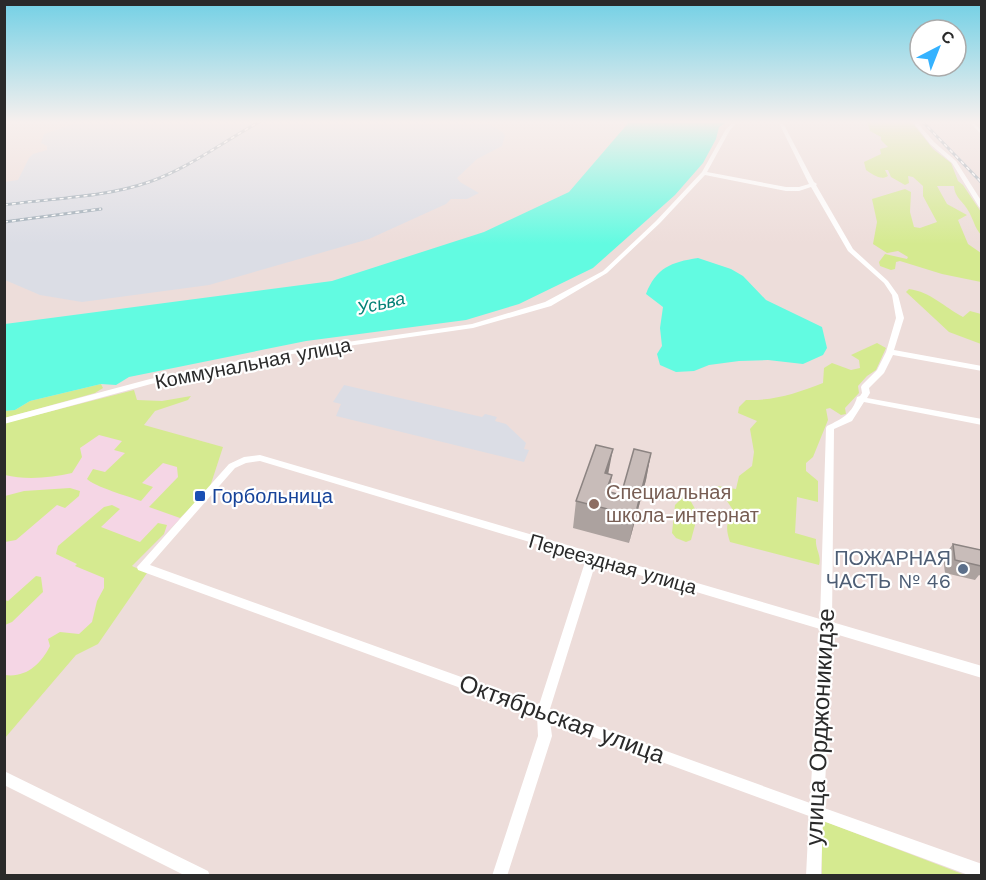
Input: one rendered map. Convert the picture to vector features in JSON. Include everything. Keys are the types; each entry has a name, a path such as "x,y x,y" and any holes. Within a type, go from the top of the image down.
{"street":[{"name":"Коммунальная улица","path":"4,420 150,382 292,352 473,326 548,303 605,272 704,173 710,162"},
{"name":"улица Орджоникидзе","path":"802,162 850,250 886,282 895,295 900,318 890,352 881,371 865,387 866,393 849,419 830,428 826,627 813,876"},
{"path":"954,162 981,207"},
{"path":"704,173 786,189 799,189 814,184"},
{"path":"890,352 981,369"},
{"path":"861,399 981,422"},
{"name":"Переездная улица","path":"142,567 232,466 244,460 265,459 981,672"},
{"path":"499,876 545,736 543,712 592,558"},
{"name":"Октябрьская улица","path":"142,567 981,872"},
{"path":"4,778 202,876"}],"shaded area":[{"path":"27,162 474,162 457,178 479,193 467,199 451,199 446,204 369,239 209,285 82,302 40,295 5,280 4,182 18,180"},
{"path":"864,162 951,163 958,181 981,212 981,235 954,186 937,186 947,204 967,215 958,220 968,244 981,253 981,282 942,274 900,261 896,262 895,269 891,270 880,266 879,262 885,254 907,259 908,257 898,251 887,253 873,244 877,222 872,199 905,189 911,192 910,212 914,227 920,228 937,222 923,196 923,186 913,177 908,176 909,183 905,185 891,177 888,170 885,170 888,176 882,178 866,170"},
{"path":"909,289 931,297 963,317 970,311 981,314 981,344 949,332 906,292"},
{"path":"877,343 886,348 876,370 858,386 859,393 845,408 846,414 841,415 830,408 826,409 828,420 813,457 806,463 806,471 818,481 818,502 797,497 795,533 816,539 819,565 730,542 727,526 735,513 717,486 736,489 739,476 752,466 754,452 750,429 757,421 738,413 739,407 746,400 785,396 823,383 824,368 832,363 851,370 860,368 859,360 851,355"},
{"path":"101,384 103,388 95,393 5,418 5,411 15,410 30,401"},
{"path":"344,385 482,417 485,414 497,417 495,421 506,424 526,443 524,449 529,450 524,462 336,416 341,404 333,402"},
{"path":"134,390 144,425 223,447 209,490 132,566 147,573 5,738 5,423"},
{"path":"134,390 137,400 162,401 191,396 188,400 155,411 144,425 223,447 209,490 180,518 149,507 178,477 177,467 163,463 142,483 153,487 141,501 104,488 87,479 93,469 105,472 125,453 114,450 122,441 99,435 80,448 82,457 72,473 38,478 5,475 5,423"},
{"path":"70,488 80,491 79,496 65,508 57,505 16,540 5,542 5,496 24,491"},
{"path":"683,497 690,500 698,514 691,540 686,542 676,538 672,533 675,505"},
{"path":"112,505 120,509 101,527 140,542 158,523 167,525 164,534 132,566 147,573 98,644 76,655 5,738 5,675 20,674 32,668 42,659 50,646 48,639 60,632 79,634 92,622 97,601 104,588 104,578 75,566 77,564 56,554 58,546 104,507"},
{"path":"36,576 41,577 43,592 12,622 5,625 5,600 8,601"},
{"path":"821,820 965,875 822,875"}],"water":[{"name":"Усьва","path":"595,162 704,162 675,195 593,268 519,304 466,320 306,341 129,377 116,385 101,384 30,401 15,410 5,411 5,324 332,281 484,232 569,192"},
{"path":"698,258 731,269 743,276 766,300 822,327 827,348 823,355 803,364 768,360 739,361 709,365 694,371 676,372 660,365 657,354 662,346 660,328 663,307 646,294 660,272 672,264"}],"building":[{"path":"596,445 613,449 605,473 612,475 606,491 621,495 634,449 651,453 635,516 576,501"},
{"path":"953,544 981,550 981,566 955,560"}],"railway":[{"path":"4,205 96,194 132,187 164,176 192,162"},
{"path":"962,162 982,183"},
{"path":"4,222 101,209"}],"place":[{"name":"Горбольница","path":"200,496"},
{"name":"Специальная школа-интернат","path":"594,504"},
{"name":"ПОЖАРНАЯ ЧАСТЬ № 46","path":"963,569"}]}
